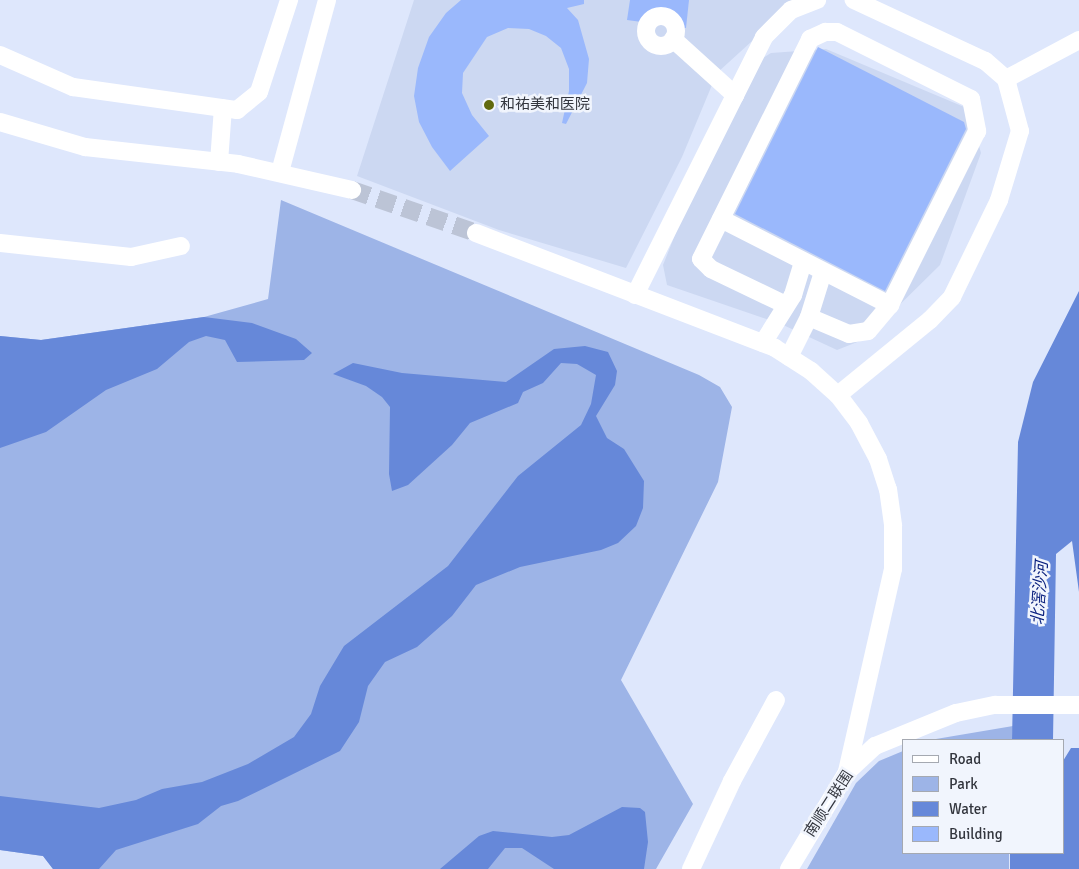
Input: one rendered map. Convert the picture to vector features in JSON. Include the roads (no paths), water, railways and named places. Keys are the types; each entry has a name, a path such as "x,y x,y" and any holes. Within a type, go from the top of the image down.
{"street":[{"path":"0,55 73,87 237,110 259,92 289,0"},
{"path":"280,172 327,0"},
{"path":"635,295 764,37 791,10 817,0"},
{"path":"838,395 930,320 952,297 999,200 1020,131 1006,79 985,61 854,0"},
{"path":"786,305 710,269 701,259 810,39 825,32 837,32 971,100 978,131 890,305 868,332 858,335 808,317"},
{"path":"673,39 735,95"},
{"path":"1006,79 1079,40"},
{"path":"219,162 223,108"},
{"path":"0,122 85,148 219,162 280,172 352,190"},
{"path":"721,219 890,305"},
{"path":"476,233 763,344 811,371 838,395 859,423 878,459 888,489 893,526 893,569 847,772"},
{"path":"0,243 131,258 181,246"},
{"path":"763,344 786,305 803,262"},
{"path":"788,357 808,317 823,272"},
{"path":"691,869 732,781 776,700"},
{"name":"南顺二联围","path":"789,869 847,772 875,746 924,724 956,713 995,705 1079,705"}],"water":[{"name":"北滘沙河","path":"1079,291 1079,592 1072,541 1056,554 1053,739 1012,739 1018,442 1033,382"},
{"path":"204,317 252,323 296,339 312,353 304,360 237,362 225,340 206,336 189,342 157,369 106,390 46,432 0,448 0,336 41,340"},
{"path":"585,346 608,352 617,371 615,385 596,416 607,438 624,449 644,481 643,508 636,526 618,543 601,550 520,567 476,585 452,616 417,647 385,662 368,686 359,722 340,751 238,801 221,806 198,824 116,850 99,869 53,869 43,856 0,850 0,796 99,808 136,800 162,789 202,782 248,764 294,737 311,714 320,686 344,646 448,566 518,476 581,425 591,404 596,375 577,364 561,363 543,383 523,392 518,403 470,423 452,445 408,485 392,491 389,474 390,407 382,397 366,386 333,374 353,363 402,373 506,382 554,349"},
{"path":"1071,748 1079,748 1079,869 1010,869 1010,854 1064,854 1064,759"},
{"path":"622,807 640,808 645,812 648,842 644,869 554,869 522,848 505,848 488,869 440,869 479,836 493,831 552,837 569,835"}],"tunnel":[{"path":"352,190 476,233"}],"place":[{"name":"和祐美和医院","path":"489,105"}]}
